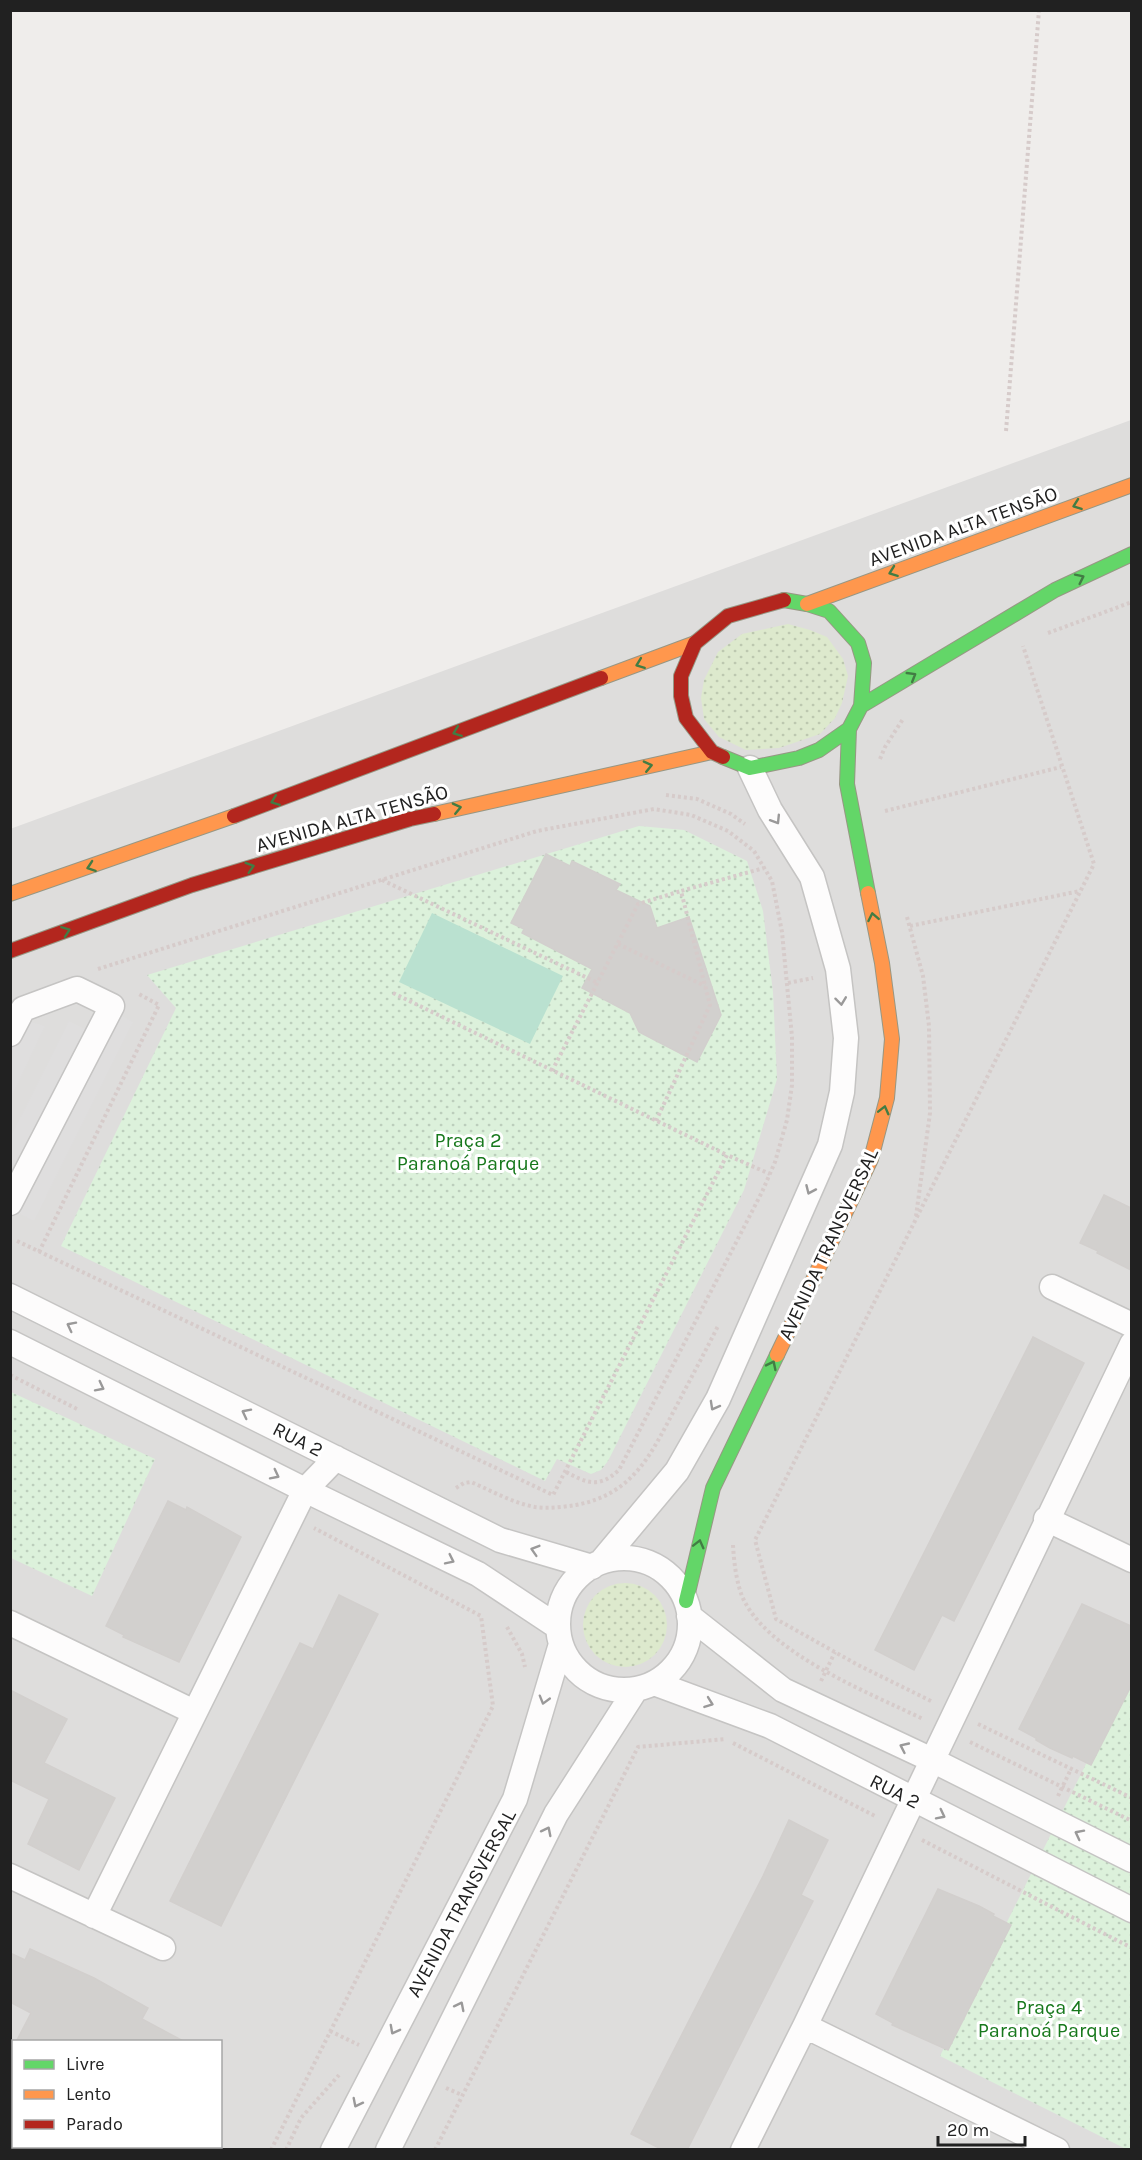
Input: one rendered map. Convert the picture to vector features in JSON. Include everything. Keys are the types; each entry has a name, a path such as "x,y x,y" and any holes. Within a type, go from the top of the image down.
{"street":[{"name":"AVENIDA ALTA TENSĀO","path":"807,604 1131,485"},
{"path":"861,706 1055,590 1131,554"},
{"path":"784,600 807,604 829,611 858,643 864,663 861,706 849,729 819,750 799,758 750,768 712,752 686,718 681,696 681,676 695,643 728,616 784,600"},
{"name":"AVENIDA ALTA TENSÃO","path":"10,894 181,836 695,643"},
{"name":"AVENIDA TRANSVERSAL","path":"388,2150 556,1814 645,1686 670,1671 682,1655 689,1636 687,1608 713,1488 871,1159 886,1098 892,1039 882,963 848,784 849,729"},
{"name":"AVENIDA ALTA TENSÃO","path":"10,951 192,885 410,819 712,752"},
{"name":"AVENIDA TRANSVERSAL","path":"333,2150 515,1799 559,1635 560,1609 567,1592 577,1578 596,1565 677,1471 718,1399 830,1145 842,1092 846,1038 837,969 812,877 770,810 750,768"},
{"path":"10,1034 23,1009 77,989 112,1006 10,1203"},
{"path":"1052,1287 1131,1325"},
{"name":"RUA 2","path":"10,1296 500,1539 596,1565"},
{"path":"10,1342 304,1490 478,1574 559,1635 569,1662 582,1676 598,1686 617,1690 645,1686"},
{"path":"743,2150 805,2026 1131,1344"},
{"path":"94,1916 304,1490 336,1458"},
{"path":"1046,1519 1131,1560"},
{"path":"596,1565 622,1558 642,1561 660,1569 676,1583 687,1608 783,1690 932,1760 1131,1860"},
{"path":"10,1623 194,1712"},
{"name":"RUA 2","path":"645,1686 770,1726 1131,1910"},
{"path":"10,1876 163,1948"},
{"path":"805,2026 1057,2150"}],"path":[{"path":"1006,431 1039,10"},
{"path":"1044,634 1131,602"},
{"path":"1022,642 1094,864 755,1540 776,1619 950,1721 1131,1821"},
{"path":"878,764 885,747 908,714"},
{"path":"879,813 1061,766"},
{"path":"665,795 698,799 730,814 748,826"},
{"path":"102,976 93,971 537,831 654,809 690,815 728,831 754,851 772,881 782,932 792,1037 792,1085 787,1120 762,1192 619,1470 609,1478 597,1483 586,1483 564,1471"},
{"path":"552,1071 638,904 764,868"},
{"path":"382,880 598,983"},
{"path":"656,1121 710,1005 681,891"},
{"path":"910,926 1081,891"},
{"path":"907,915 923,976 929,1026 930,1113 916,1221"},
{"path":"618,944 705,986"},
{"path":"39,1252 159,1005 131,990"},
{"path":"393,993 770,1174"},
{"path":"17,1241 553,1495 727,1155"},
{"path":"453,1495 457,1486 471,1482 536,1507 565,1507 593,1502 614,1492 636,1474 656,1444 720,1324"},
{"path":"10,1375 83,1412"},
{"path":"271,2150 493,1706 482,1616 292,1516"},
{"path":"732,1539 734,1562 742,1596 758,1620 775,1638 826,1671 1131,1798"},
{"path":"504,1622 522,1654 526,1672"},
{"path":"435,2150 638,1747 725,1739 1131,1948"},
{"path":"358,2055 362,2046"},
{"path":"286,2150 301,2118 344,2071"}],"shaded area":[{"path":"1131,420 1131,2149 11,2149 10,829"},
{"path":"100,1005 133,1022 34,1221 11,1209 10,1138 69,1021 87,1030"},
{"path":"11,1016 45,1026 11,1098"}],"green space":[{"path":"788,624 827,637 843,659 848,676 842,703 835,718 820,734 779,748 746,750 719,737 704,719 701,698 704,680 718,652 742,634"},
{"name":"Praça 2 Paranoá Parque","path":"639,826 684,830 747,861 763,911 773,992 777,1079 744,1190 608,1461 601,1470 591,1474 557,1459 545,1481 61,1246 176,1008 147,975"},
{"path":"432,913 563,976 530,1044 399,982"},
{"path":"11,1392 155,1459 92,1596 11,1558"},
{"path":"625,1583 641,1586 655,1595 664,1609 667,1625 664,1641 655,1655 641,1664 625,1667 609,1664 595,1655 586,1641 583,1625 586,1609 595,1595 609,1586"},
{"name":"Praça 4 Paranoá Parque","path":"1131,1674 1131,2149 1126,2149 940,2056"}],"building":[{"path":"546,854 570,866 572,861 620,884 616,890 650,906 657,928 689,917 721,1015 697,1062 639,1032 630,1013 582,988 592,969 522,933 524,929 511,923"},
{"path":"1104,1195 1131,1208 1131,1270 1080,1243"},
{"path":"1033,1337 1084,1363 954,1621 942,1615 914,1670 875,1650"},
{"path":"168,1501 186,1510 187,1507 241,1537 179,1662 123,1637 124,1635 106,1626"},
{"path":"339,1595 378,1614 221,1926 170,1901 300,1643 313,1649"},
{"path":"1082,1604 1131,1626 1131,1686 1091,1765 1050,1748 1019,1729"},
{"path":"10,1690 67,1719 44,1763 115,1798 79,1870 28,1844 49,1799 10,1780"},
{"path":"789,1820 828,1840 801,1895 813,1901 687,2150 663,2150 631,2134 763,1876"},
{"path":"938,1889 979,1906 1011,1925 948,2050 892,2025 893,2023 876,2014"},
{"path":"30,1949 94,1978 148,2008 142,2019 181,2040 17,2040 31,2013 10,2002 10,1953 25,1960"}],"traffic: fast":[{"path":"861,706 1055,590 1132,554"},
{"path":"723,757 750,768 799,758 819,750 849,729 861,706 864,663 858,643 829,611 784,600"},
{"path":"849,729 847,784 868,893"},
{"path":"686,1601 713,1488 777,1355"}],"traffic: slow":[{"path":"807,604 1132,485"},
{"path":"601,678 695,643"},
{"path":"434,814 712,752"},
{"path":"10,894 234,816"},
{"path":"777,1355 871,1159 887,1098 892,1039 882,963 868,893"}],"traffic: jam":[{"path":"723,757 712,752 686,718 681,696 681,676 695,643 728,616 784,600"},
{"path":"234,816 601,678"},
{"path":"10,951 192,885 410,819 434,814"}]}
